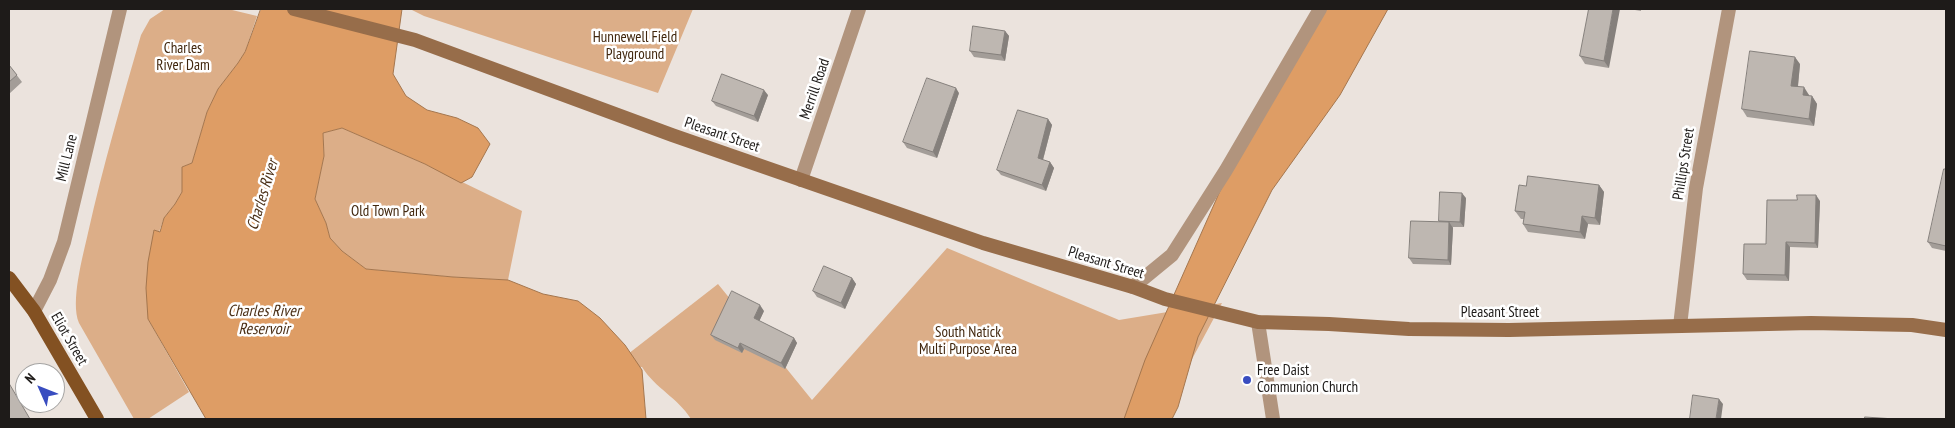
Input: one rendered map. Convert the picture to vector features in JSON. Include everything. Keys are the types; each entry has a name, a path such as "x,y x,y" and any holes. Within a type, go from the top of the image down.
{"main road":[{"name":"Pleasant Street","path":"294,9 416,40 663,132 983,243 1165,298 1258,322 1509,330 1811,323 1912,326 1946,330"},
{"name":"Eliot Street","path":"9,278 34,311 98,419"}],"street":[{"name":"Mill Lane","path":"34,311 50,280 64,242 120,9"},
{"name":"Merrill Road","path":"801,180 859,9"},
{"path":"1132,287 1172,255 1226,170 1320,9"},
{"name":"Phillips Street","path":"1680,326 1696,188 1729,9"},
{"path":"1258,322 1273,419"}],"green space":[{"name":"Charles River Dam","path":"165,9 228,9 257,16 245,52 218,89 207,112 192,163 182,167 182,192 164,218 159,232 154,230 148,319 189,392 148,419 134,419 79,323 76,303 83,254 100,183 141,35 150,19"},
{"name":"Hunnewell Field Playground","path":"410,9 693,9 658,93 424,16"},
{"name":"Old Town Park","path":"342,128 425,164 522,211 508,280 366,269 342,251 330,238 326,223 315,199 324,156 323,133"},
{"name":"South Natick Multi Purpose Area","path":"947,248 1119,320 1222,303 1160,419 691,419 680,405 653,381 628,354 718,284 812,400"}],"water":[{"name":"Charles River Reservoir","path":"261,9 402,9 393,74 406,96 427,110 457,118 478,128 490,144 472,177 461,183 425,164 342,128 323,133 324,156 315,199 326,223 330,238 342,251 366,269 508,280 543,294 578,301 600,318 625,345 642,370 646,419 206,419 148,319 146,288 148,262 154,230 160,232 164,218 182,192 182,167 192,163 207,112 218,89 245,52"},
{"path":"1325,9 1388,9 1340,95 1272,190 1198,337 1178,407 1172,419 1124,419 1145,360 1220,191"}],"building":[{"path":"1589,9 1613,9 1604,61 1580,56"},
{"path":"973,26 1005,31 1001,55 970,51"},
{"path":"1750,51 1795,57 1791,86 1804,87 1803,95 1812,96 1809,119 1742,109"},
{"path":"9,65 17,75 9,82"},
{"path":"722,74 764,90 754,116 712,101"},
{"path":"927,78 956,88 933,152 903,142"},
{"path":"1018,110 1048,119 1038,158 1050,162 1042,185 997,170"},
{"path":"1944,169 1946,169 1946,246 1928,242"},
{"path":"1528,176 1599,185 1595,218 1582,216 1580,232 1523,224 1525,212 1515,211 1519,185 1526,186"},
{"path":"1440,192 1462,193 1460,222 1439,221"},
{"path":"1797,195 1816,195 1815,243 1786,242 1785,275 1743,274 1744,244 1766,244 1767,200 1797,200"},
{"path":"1411,221 1449,222 1448,260 1409,258"},
{"path":"824,266 852,278 841,303 813,291"},
{"path":"732,291 760,305 754,318 794,338 781,363 740,343 738,348 711,335"},
{"path":"9,386 15,394 15,413 26,413 30,419 9,419"},
{"path":"1693,395 1719,399 1716,419 1690,419"},
{"path":"1865,417 1895,419 1865,419"}],"place":[{"name":"Free Daist Communion Church","path":"1247,380"}],"water label":[{"name":"Charles River","path":"263,195"}]}
